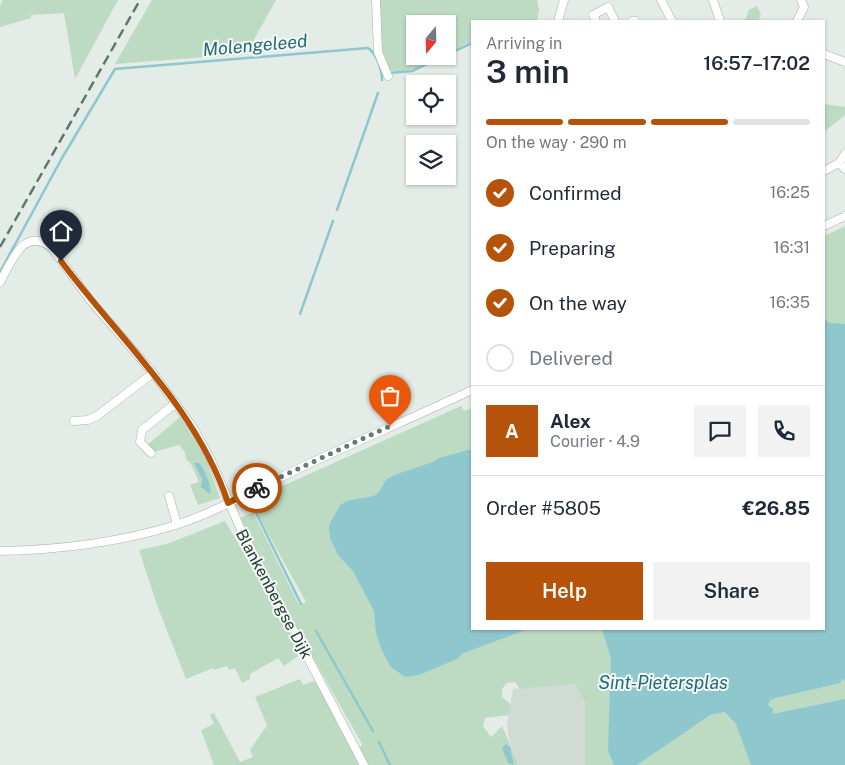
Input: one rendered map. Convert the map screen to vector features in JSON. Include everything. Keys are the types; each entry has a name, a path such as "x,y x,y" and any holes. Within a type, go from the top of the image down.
{"street":[{"path":"376,0 378,52 388,76"},
{"path":"558,20 564,0"},
{"path":"662,0 672,20"},
{"path":"713,0 720,20"},
{"path":"798,20 804,7 801,0"},
{"path":"596,20 593,15 608,8 614,20"},
{"path":"825,54 845,62"},
{"path":"825,171 842,166 845,154"},
{"path":"825,226 845,216"},
{"name":"Blankenbergse Dijk","path":"0,282 24,244 30,240 45,242 52,248 90,300 153,373 176,403 211,460 228,503 364,765"},
{"path":"74,421 88,420 98,416 153,373"},
{"path":"0,551 74,545 139,534 177,524 228,503 376,432 471,390"},
{"path":"151,453 140,442 142,430 176,403"},
{"path":"169,496 177,524"}],"shaded area":[{"path":"575,684 585,703 585,765 519,765 509,740 507,725 513,689"}],"green space":[{"path":"3,0 118,0 75,79 64,13 31,15 31,18 0,27 0,6"},
{"path":"152,0 276,0 246,54 115,64"},
{"path":"378,0 537,0 539,10 537,20 471,20 471,41 456,48 456,15 406,15 406,65 421,65 402,71 389,70 380,52"},
{"path":"757,6 761,14 758,20 745,20 749,10"},
{"path":"825,104 845,107 845,115 825,131"},
{"path":"845,226 845,765 585,765 585,703 575,684 520,689 515,682 507,683 502,689 502,697 511,705 509,715 485,718 483,726 491,737 502,726 519,765 369,765 360,748 362,744 287,612 240,518 253,512 299,605 306,602 260,519 256,506 250,508 247,502 461,406 464,411 471,408 471,630 825,630 825,236"},
{"path":"180,417 205,457 220,498 198,505 190,485 199,482 191,464 186,459 185,452 179,445 154,452 146,446"},
{"path":"225,521 302,653 284,666 278,658 250,674 250,679 242,683 235,668 229,670 227,666 214,670 213,668 186,679 157,605 139,550 167,544"},
{"path":"300,679 303,685 317,680 359,765 214,765 201,730 214,724 210,715 214,713 240,762 253,757 250,750 267,725 255,697"}],"water":[{"name":"Sint-Pietersplas","path":"825,319 829,323 845,324 845,681 842,679 840,683 775,698 770,700 768,705 773,709 773,714 845,699 845,765 751,765 736,724 725,712 710,715 637,765 614,765 608,751 611,658 602,630 825,630"},
{"path":"471,449 471,630 525,630 461,654 459,658 419,675 405,677 391,667 382,651 376,633 374,611 353,571 338,555 330,538 329,525 340,505 347,501 374,496 379,492 386,480 394,475 433,462 439,458"},
{"path":"194,463 199,463 205,473 210,486 210,494 201,487 202,479"},
{"path":"506,744 510,747 514,765 508,763 502,748"}],"waterway":[{"name":"Molengeleed","path":"456,50 471,43"},
{"name":"Molengeleed","path":"0,272 62,158 115,69 368,48 378,62 382,80"},
{"name":"Molengeleed","path":"390,73 412,71 424,65"},
{"path":"337,210 378,93"},
{"path":"300,314 333,221"},
{"path":"252,505 301,604"},
{"path":"316,631 373,731"},
{"path":"379,742 390,765"}],"railway":[{"path":"0,247 140,0"}],"way so far":[{"path":"257,488 390,426"}],"route":[{"path":"61,261 90,300 153,373 194,429 211,460 228,503 257,488"}]}
